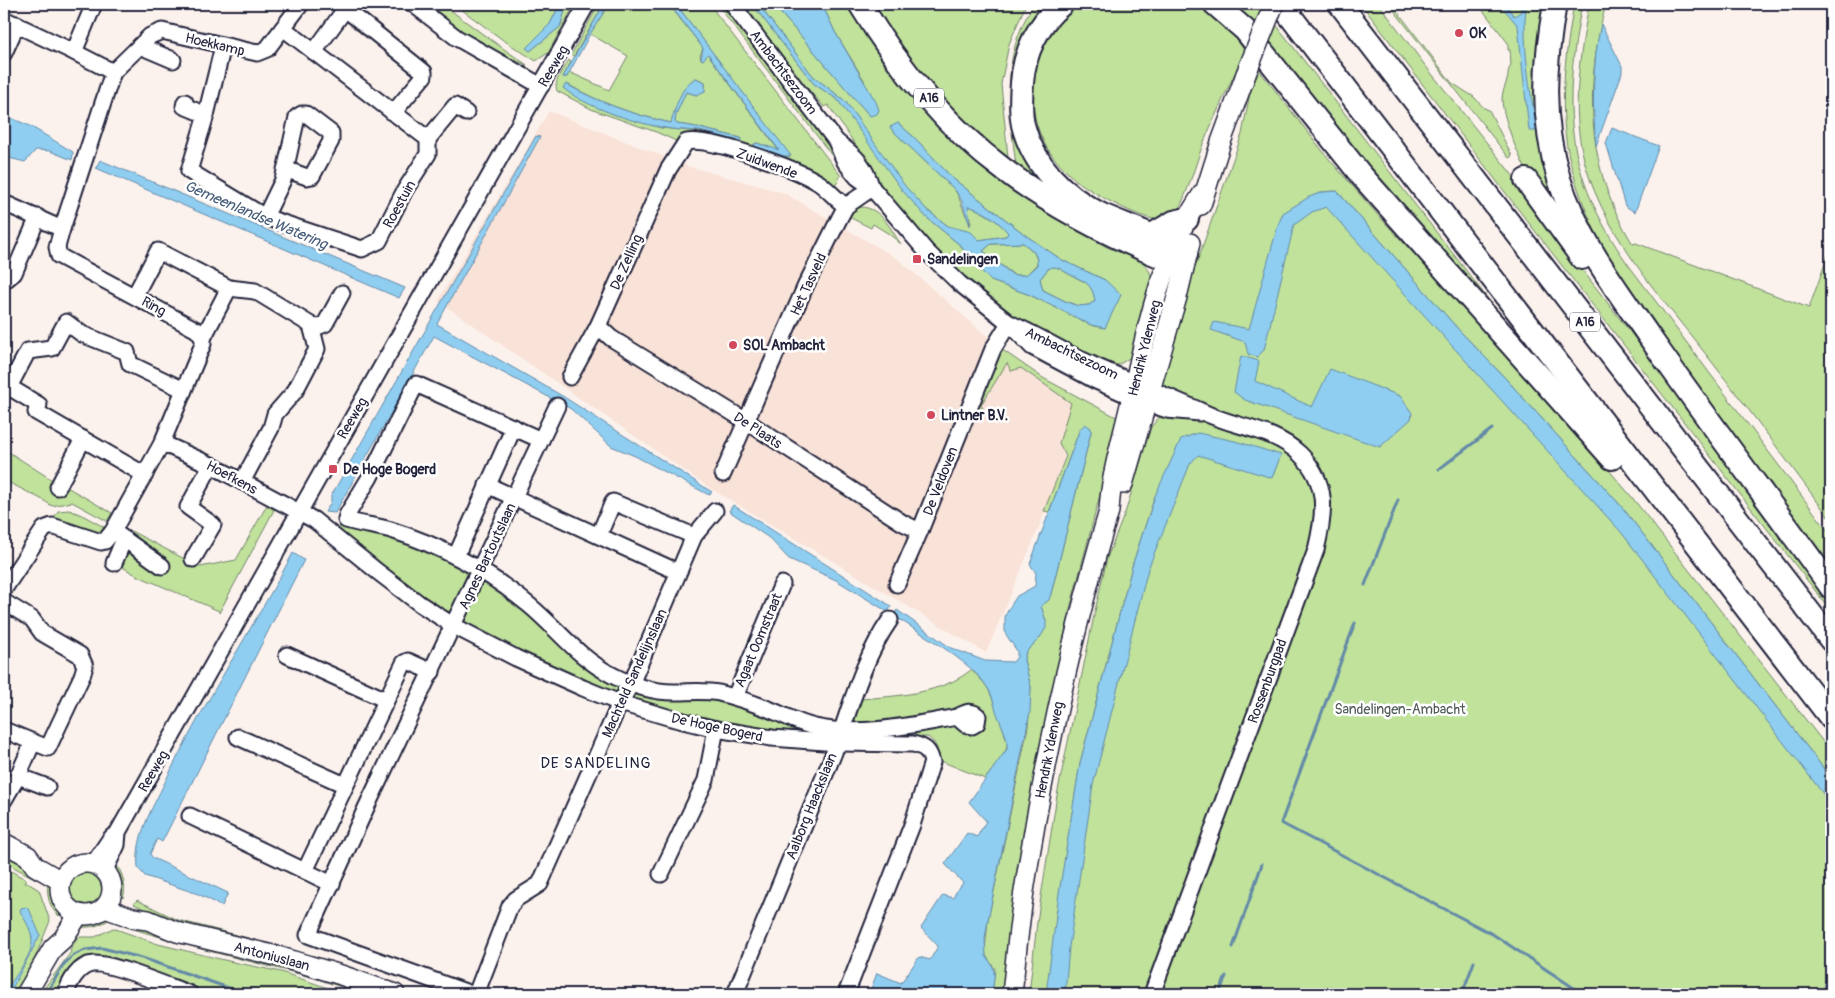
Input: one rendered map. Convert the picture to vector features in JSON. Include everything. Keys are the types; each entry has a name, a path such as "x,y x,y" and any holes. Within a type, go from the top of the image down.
{"highway":[{"name":"A16","path":"860,4 894,55 921,89 949,120 1002,168 1077,218 1110,235 1177,253"},
{"path":"1062,4 1044,22 1034,38 1027,54 1022,75 1020,98 1023,124 1031,148 1043,168 1067,193 1098,212 1152,235 1177,253"},
{"path":"1215,4 1245,30 1361,175 1603,446 1665,522 1701,549"},
{"path":"1281,4 1831,718"},
{"name":"A16","path":"1340,4 1831,640"},
{"name":"A16","path":"1555,4 1546,70 1548,128 1559,179 1574,219 1601,266 1677,376 1831,587"},
{"name":"A16","path":"1526,180 1599,279 1677,376"},
{"path":"1152,235 1174,222 1187,219"}],"main road":[{"name":"Hendrik Ydenweg","path":"1177,253 1197,224 1203,193 1246,74 1274,4"},
{"name":"Hendrik Ydenweg","path":"1012,994 1025,886 1046,760 1068,658 1109,511 1110,488 1141,392 1155,305 1177,253 1187,219 1203,193"},
{"path":"4,843 28,856 40,858 64,876"},
{"path":"82,862 100,866 112,885 108,902 93,914 73,911 61,898 64,876 82,862"},
{"name":"Antoniuslaan","path":"108,902 133,918 148,920 177,932 281,957 395,994"},
{"path":"26,994 53,948 55,934 73,911"}],"street":[{"path":"74,52 94,4"},
{"name":"Hoekkamp","path":"113,72 150,36 162,31 257,53 267,49 301,4"},
{"path":"413,4 457,38 541,86"},
{"name":"Reeweg","path":"100,866 116,845 118,832 301,512 325,465 587,4"},
{"name":"Ambachtsezoom","path":"732,4 836,141 845,162 857,178 872,188 926,251 959,283 1009,324 1033,333 1141,392"},
{"path":"314,52 343,12 349,12 424,72 424,76 393,113"},
{"path":"4,53 10,22 113,72"},
{"path":"283,28 428,139"},
{"name":"Hoekkamp","path":"140,46 173,60"},
{"name":"Roestuin","path":"223,46 189,171 265,217 362,248 379,241 405,190 428,154 428,139 455,106 466,113"},
{"name":"Ring","path":"113,72 62,229 57,247 59,256 197,330 203,338"},
{"path":"185,102 184,106 206,114"},
{"name":"Zuidwende","path":"682,146 686,142 693,140 760,158 810,178 846,206"},
{"name":"De Zelling","path":"570,377 598,326 668,170 682,146"},
{"path":"265,217 283,180 284,170"},
{"name":"Het Tasveld","path":"723,474 806,285 846,206 872,188"},
{"path":"4,203 62,229"},
{"path":"4,282 14,273 38,217"},
{"path":"134,295 158,251 228,288 254,291 310,324 317,349 295,391 275,414 271,428 242,482"},
{"path":"114,563 119,535 162,443 203,344 203,338 228,288"},
{"path":"312,329 325,324 342,293"},
{"path":"146,474 36,412 40,405 6,385 28,351 52,348 66,322 82,334 127,352 130,364 184,390"},
{"name":"De Veldoven","path":"897,584 993,349 1009,324"},
{"name":"De Plaats","path":"598,326 610,338 746,421 903,523 920,531"},
{"name":"De Hoge Bogerd","path":"514,427 416,384 370,477 347,515 346,520 423,541 479,569 530,605 590,662 631,684 651,690 716,693 735,697 839,737 957,717"},
{"name":"Rossenburgpad","path":"1141,392 1167,410 1215,413 1273,436 1287,444 1300,455 1318,479 1323,499 1323,523 1316,550 1152,994"},
{"name":"Agnes Bartoutslaan","path":"471,994 308,935 366,808 557,406"},
{"path":"514,427 541,440"},
{"name":"Agnes Bartoutslaan","path":"456,556 514,427"},
{"path":"58,487 83,440"},
{"name":"Hoefkens","path":"162,443 212,465 285,506 301,512"},
{"path":"193,559 213,525 188,507 212,465"},
{"path":"487,486 678,572"},
{"path":"599,535 613,502 694,536"},
{"name":"Machteld Sandelijnslaan","path":"476,994 510,906 516,899 540,884 620,703 631,684 694,536 715,511"},
{"name":"De Hoge Bogerd","path":"301,512 314,520 420,604 454,626 516,658 620,703 716,728 772,738 839,737 913,744 924,747 930,754 932,762 912,825 846,994"},
{"path":"4,589 44,529 52,526 101,542 119,535"},
{"path":"119,535 162,566"},
{"name":"Agaat Oomstraat","path":"735,697 782,584"},
{"path":"4,602 32,619 42,633 80,655 84,666 82,676 48,748 4,730"},
{"name":"Aalborg Haackslaan","path":"735,994 877,638 890,620"},
{"path":"287,655 386,700"},
{"path":"305,871 404,663 408,661 432,672"},
{"path":"661,874 706,780 716,728"},
{"path":"238,737 345,786"},
{"path":"4,800 18,776 33,742"},
{"path":"18,776 47,788"},
{"path":"190,816 332,884"},
{"path":"66,994 68,986 75,976 84,967 93,964 120,970 190,994"}],"shaded area":[{"path":"549,111 687,166 784,193 898,259 1003,350 1083,406 1039,527 986,653 710,488 438,301"}],"green space":[{"path":"423,4 442,4 527,65 498,54 463,34"},
{"path":"454,4 560,4 550,24 527,48 530,51 560,27 567,4 575,4 548,53 536,61 503,40"},
{"path":"599,4 604,4 574,56 571,55"},
{"path":"609,4 664,4 670,6 703,48 700,56 701,59 703,60 707,53 779,151 757,143 754,144 755,146 783,156 790,156 676,4 709,4 841,176 838,178 839,181 833,187 826,182 776,160 724,143 690,135 676,141 593,110 557,91 557,79 569,60 571,62 563,77 567,77 569,72 609,90 628,56 590,34","holes":["696,78 705,82 705,91 697,95 686,92 676,114 675,122 741,138 740,142 700,132 661,128 613,114 563,88 567,84 618,108 671,123 683,91 691,81"]},
{"path":"717,4 724,4 731,12 848,171 845,173"},
{"path":"741,4 752,4 814,84 837,99 926,217 961,246 991,281 1030,295 1091,325 1105,328 1105,280 1062,260 1028,237 951,177 916,139 898,123 892,130 955,190 971,224 967,205 990,216 1009,233 1006,236 979,240 948,226 927,210 904,186 845,101 813,76 758,4 775,4 776,8 870,116 864,80 835,32 822,4 849,4 884,64 917,100 1001,181 1061,221 1107,247 1143,261 1151,274 1150,291 1131,357 1118,365 1102,365 1065,348 1048,333 1031,323 1017,319 967,280 933,246 891,199 866,165 868,163 828,105 824,107 786,64"},
{"path":"867,4 947,4 966,6 1026,4 1009,44 1001,84 1009,168 958,122"},
{"path":"1034,4 1057,4 1017,85 1061,193 1017,174 1010,108 1011,66 1015,45"},
{"path":"1080,4 1200,4 1225,24 1245,51 1203,144 1180,207 1169,217 1160,220 1144,217 1109,201 1086,187 1060,165 1042,138 1033,107 1033,86 1037,64 1043,46 1053,30 1065,15"},
{"path":"1233,4 1260,4 1263,7 1253,31"},
{"path":"1361,4 1379,4 1518,182 1550,228 1711,437 1831,601 1831,611 1521,213"},
{"path":"1389,4 1392,4 1452,83 1474,97 1484,108 1489,110 1512,156 1509,158"},
{"path":"1478,4 1553,4 1547,37 1567,215 1538,189 1515,146 1502,99 1511,66 1510,50 1508,50 1508,43"},
{"path":"1574,4 1582,4 1572,76 1571,108 1574,139 1580,169 1591,199 1606,230 1627,263 1831,535 1831,569 1754,461 1646,316 1609,259 1594,229 1571,165 1564,125 1565,64"},
{"path":"1589,4 1606,4 1594,66 1592,97 1598,157 1606,187 1617,216 1633,244 1636,243 1809,308 1831,247 1831,520 1745,404 1635,263 1601,206 1589,177 1578,128 1577,92"},
{"path":"1274,22 1512,330 1407,217 1264,45"},
{"name":"Sandelingen-Ambacht","path":"1259,70 1329,159 1377,214 1538,387 1631,496 1831,752 1831,778 1622,507 1458,329 1337,191 1323,192 1335,202 1617,522 1831,791 1831,994 1029,994 1037,922 1057,795 1107,558 1126,510 1151,427 1163,413 1166,392 1158,382 1179,313 1242,134 1250,93","holes":["1155,496 1056,917 1080,763 1133,563"]},
{"path":"861,207 868,208 880,215 901,244 873,224 871,228 847,216 853,210"},
{"path":"1023,243 1029,247 1037,260 1037,264 1026,275 1014,275 983,251 991,244"},
{"path":"1052,267 1060,269 1086,283 1092,289 1095,301 1089,305 1078,306 1043,290 1040,279"},
{"path":"1001,349 1043,378 1120,419 1071,605 1033,791 1005,994 992,994 995,969 986,956 985,950 988,920 1028,727 1031,687 1024,660 1026,652 1046,621 1041,606 1051,594 1091,432 1080,429 1049,512 1044,511 1066,456 1059,443 1071,403 1021,368 1011,371 1007,363 981,405 985,413 979,419 976,417 974,414"},
{"path":"4,449 57,483 112,513 107,521 72,502 52,506 4,480"},
{"path":"267,505 274,510 219,613 219,611 136,575 119,565 125,547 165,567 167,559 129,537 131,531 200,567 236,560"},
{"path":"69,510 104,527 100,533 54,518 58,511"},
{"path":"342,525 376,533 408,544 472,572 450,614 370,559 336,531"},
{"path":"479,582 489,584 515,602 579,662 622,688 619,695 567,677 462,622"},
{"path":"971,670 982,680 989,691 1007,743 1003,755 985,779 938,760 936,747 928,737 847,740 848,736 886,734 957,723 958,727 963,731 976,729 980,723 979,710 969,708 895,723 849,726 860,699 903,695 932,689 959,678"},
{"path":"634,691 725,699 828,739 747,729 694,717 631,699"},
{"path":"4,851 40,871 36,879 4,862"},
{"path":"116,864 124,881 123,898 116,888 112,871"},
{"path":"4,867 27,880 25,883 39,890 50,921 35,958 15,994 4,994"},
{"path":"86,872 98,877 103,889 98,901 86,906 74,901 69,889 74,877"},
{"path":"48,883 56,888 60,907 59,916 53,910 49,901"},
{"path":"137,900 178,920 248,938 247,943 167,920 134,904"},
{"path":"105,914 110,919 99,925 78,927 84,920"},
{"path":"126,919 378,994 361,994 315,978 201,949 123,926"},
{"path":"113,928 158,944 281,972 346,994 200,994 102,961 59,994 40,994 71,952 70,950 78,937 95,937"}],"water":[{"path":"560,4 567,4 560,27 530,51 526,48 550,24"},
{"path":"604,4 609,4 590,34 567,77 563,77"},
{"path":"664,4 676,4 791,156 783,156 755,147 754,144 757,143 779,150 708,54 703,60 701,59 703,48 673,9"},
{"path":"752,4 758,4 813,76 845,101 905,186 927,210 948,226 971,232 979,240 1006,236 1008,233 990,216 968,206 970,226 962,201 955,190 890,127 898,123 916,139 951,177 1028,237 1062,260 1105,280 1121,295 1105,328 1091,325 1030,295 991,281 961,246 926,217 902,190 837,99 814,84","holes":["1023,243 1033,252 1037,261 1037,265 1026,275 1013,275 983,251 991,244","1052,267 1060,269 1089,285 1094,294 1095,301 1089,305 1078,306 1043,290 1040,279"]},
{"path":"775,4 822,4 835,32 876,102 879,110 877,114 870,116 776,8"},
{"path":"1500,4 1505,4 1514,16 1521,12 1521,4 1526,4 1526,52 1537,131 1529,131 1518,26"},
{"path":"1601,24 1622,66 1622,73 1596,146 1594,85"},
{"path":"696,78 705,82 705,91 697,95 686,92 676,114 675,122 741,138 740,142 699,131 649,125 596,107 572,95 563,88 566,84 617,108 671,123 677,104 686,86"},
{"path":"4,115 30,126 73,152 72,160 50,151 36,150 25,162 5,157 9,140 4,128"},
{"path":"1612,128 1659,146 1635,212 1625,206 1606,143"},
{"path":"536,136 540,137 437,324 564,397 712,492 709,495 635,456 611,446 571,409 434,336 335,513 325,512 331,502 331,496"},
{"path":"100,160 405,288 399,298 96,168"},
{"path":"1337,191 1458,329 1622,507 1831,778 1831,804 1621,532 1326,207 1312,212 1294,225 1264,350 1257,357 1248,354 1245,342 1211,330 1214,322 1249,329 1283,213 1309,197 1323,192"},
{"path":"1241,356 1259,361 1255,381 1312,407 1330,369 1400,396 1412,413 1411,419 1380,447 1245,400 1234,392"},
{"path":"1085,424 1091,428 1091,432 1051,594 1049,600 1041,606 1046,621 1046,628 1039,639 1026,652 1024,660 1031,687 1030,712 985,939 986,956 994,970 992,994 869,994 877,973 901,983 919,957 930,960 938,946 921,928 943,895 953,898 963,883 945,864 967,833 977,837 986,821 969,802 1007,749 1006,736 991,694 979,677 957,658 893,615 897,610 951,648 985,661 1013,662 1017,657 1017,651 1005,633 1005,616 1017,596 1035,586 1036,573 1030,564 1080,429"},
{"path":"1198,433 1235,441 1281,455 1272,478 1198,455 1190,464 1148,569 1093,785 1069,947 1065,994 1046,994 1059,893 1080,763 1133,563 1155,496 1181,439"},
{"path":"733,505 891,606 888,612 836,580 789,559 769,538 729,511"},
{"path":"293,553 304,560 162,842 157,839 150,854 153,858 228,893 222,906 198,894 145,876 138,868 139,845 150,813 180,753 211,695"},
{"path":"26,907 30,911 40,935 9,994 4,994 25,962 31,949 31,935 20,911 21,908"}],"waterway":[{"path":"1439,469 1492,429"},
{"path":"1365,585 1398,500"},
{"path":"1355,623 1281,823 1494,935 1583,994"},
{"path":"1233,947 1262,864"},
{"path":"46,994 64,964 74,955 85,950 102,948 142,958 246,994"},
{"path":"1462,994 1474,962"},
{"path":"1219,994 1226,976"}],"place":[{"name":"OK","path":"1459,33"},
{"name":"Sandelingen","path":"917,259"},
{"name":"SOL Ambacht","path":"733,345"},
{"name":"Lintner B.V.","path":"931,415"},
{"name":"De Hoge Bogerd","path":"333,469"}],"district":[{"name":"DE SANDELING","path":"596,763"}],"water label":[{"name":"Gemeenlandse Watering","path":"256,215"}]}
